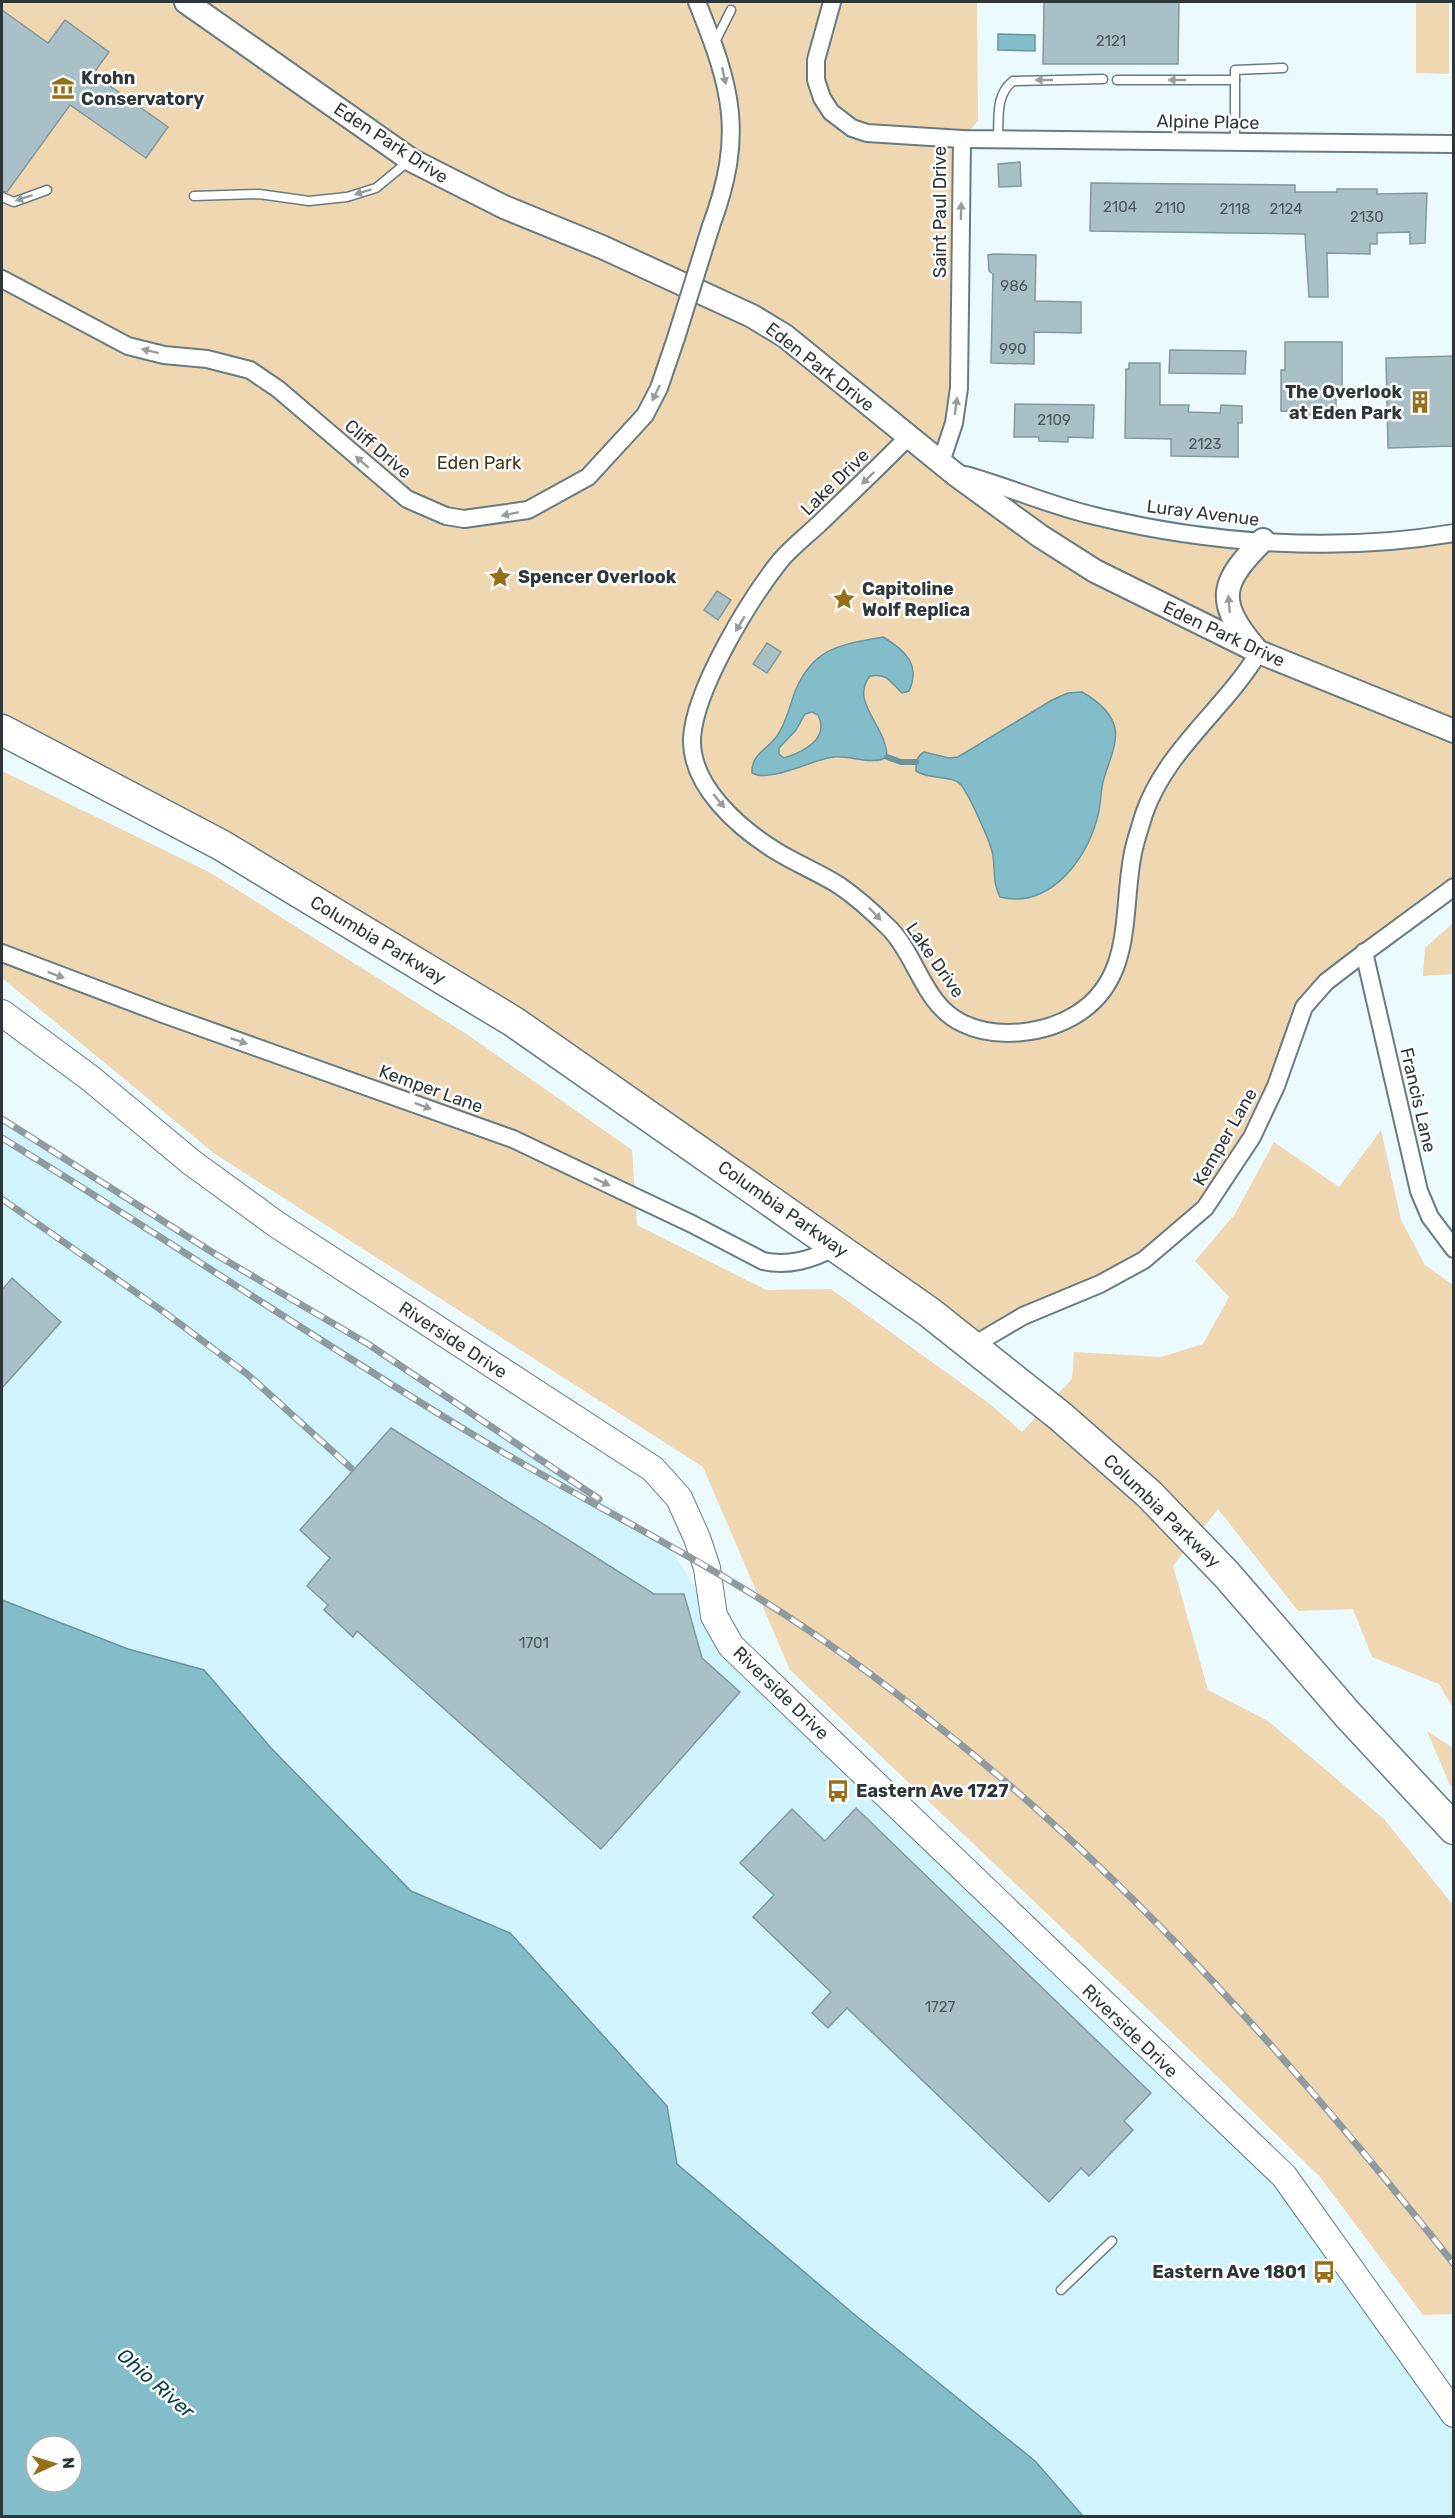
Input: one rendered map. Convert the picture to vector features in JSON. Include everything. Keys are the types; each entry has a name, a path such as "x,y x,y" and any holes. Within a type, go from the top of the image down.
{"highway":[{"name":"Columbia Parkway","path":"2,730 221,845 514,1022 836,1247 972,1346 1149,1494 1224,1572 1348,1715 1454,1829"}],"main road":[{"name":"Riverside Drive","path":"2,1013 90,1078 191,1162 276,1224 653,1469 679,1498 693,1528 707,1568 714,1616 731,1646 1284,2176 1454,2414"}],"street":[{"name":"Eden Park Drive","path":"186,2 411,160 504,207 602,247 752,316 785,336 948,468 1040,536 1095,571 1259,652 1454,731"},
{"path":"697,2 714,44"},
{"name":"Saint Paul Drive","path":"832,2 816,60 816,80 822,98 831,112 852,128 867,133 962,139 959,388 948,468"},
{"name":"Cliff Drive","path":"2,279 128,346 164,355 207,359 250,370 278,388 407,499 446,516 464,519 528,510 588,477 645,415 659,388 727,180 732,140 730,101 722,63 714,44"},
{"name":"Alpine Place","path":"962,139 1454,144"},
{"name":"Lake Drive","path":"909,436 781,561 711,673 693,725 692,742 700,774 728,812 776,851 815,871 868,907 897,936 940,1006 960,1023 984,1031 1002,1033 1042,1029 1075,1016 1097,997 1120,961 1126,930 1132,857 1145,811 1160,777 1243,679 1259,652"},
{"name":"Luray Avenue","path":"948,468 1102,518 1166,530 1263,540 1373,541 1454,533"},
{"path":"1259,652 1234,621 1228,605 1229,588 1234,574 1263,540"},
{"name":"Kemper Lane","path":"972,1346 1023,1316 1100,1284 1144,1260 1205,1208 1218,1193 1252,1137 1276,1086 1304,1007 1326,982 1454,887"},
{"name":"Francis Lane","path":"1364,952 1419,1191 1430,1217 1454,1249"},
{"name":"Kemper Lane","path":"2,953 163,1014 513,1139 692,1224 763,1261 775,1264 814,1259 836,1247"}],"lane":[{"path":"714,44 731,10"},
{"path":"1235,141 1235,70 1283,68"},
{"path":"998,139 1002,91 1013,81 1103,79"},
{"path":"1117,80 1235,80"},
{"path":"194,196 259,194 309,201 347,197 376,188 411,160"},
{"path":"2,197 14,202 47,190"},
{"path":"1061,2290 1112,2241"}],"shaded area":[{"path":"2,1119 215,1254 368,1344 667,1544 714,1616 1284,2176 1453,2415 1453,2516 1083,2516 1035,2461 855,2315 677,2164 667,2106 510,1933 411,1891 271,1748 204,1670 128,1649 2,1600"}],"green space":[{"name":"Eden Park","path":"2,2 977,2 978,121 962,139 959,388 940,464 1027,496 1225,538 1453,533 1453,887 1304,1007 1252,1137 1176,1234 972,1346 514,1022 2,730"},
{"path":"1416,2 1449,2 1449,74 1416,73"},
{"path":"2,771 209,872 468,1035 632,1150 637,1225 766,1290 831,1289 990,1404 1022,1432 1072,1379 1074,1352 1161,1357 1203,1344 1229,1297 1195,1261 1235,1214 1274,1142 1339,1187 1381,1130 1401,1220 1425,1265 1453,1285 1453,1708 1439,1684 1372,1657 1353,1609 1298,1611 1218,1509 1173,1566 1208,1690 1268,1721 1384,1819 1453,1905 1453,2314 1423,2315 1320,2177 1156,2017 790,1670 703,1467 215,1154 2,978"},
{"path":"1453,923 1453,974 1423,976 1425,948"},
{"path":"1427,1731 1453,1748 1453,1788 1450,1785"}],"water":[{"path":"998,34 1035,35 1035,51 998,50"},
{"path":"883,637 898,647 909,659 913,673 909,691 902,693 888,679 876,675 870,676 865,686 866,705 881,735 887,757 875,761 833,757 780,773 760,775 752,773 754,761 780,731 796,689 812,664 831,650","holes":["812,712 818,715 821,723 818,738 799,752 784,758 779,754 779,748 796,730 805,714"]},
{"path":"1082,692 1098,703 1111,717 1116,735 1092,835 1075,865 1050,888 1035,896 1018,899 1000,897 995,882 992,850 964,789 956,781 928,776 916,771 917,760 924,752 949,758 958,757 1052,700 1068,693"},
{"name":"Ohio River","path":"2,1600 128,1649 204,1670 271,1748 411,1891 510,1933 667,2106 677,2164 855,2315 1035,2461 1083,2516 2,2516"}],"building":[{"path":"1044,2 1179,2 1178,64 1043,64"},
{"name":"Krohn Conservatory","path":"2,10 48,43 65,20 109,52 93,74 168,127 146,158 70,105 7,192 2,191"},
{"path":"1020,162 1021,186 999,187 998,164"},
{"path":"1091,183 1295,185 1295,192 1377,189 1377,194 1427,193 1425,243 1410,244 1410,232 1377,233 1377,244 1370,244 1370,254 1327,253 1328,297 1309,297 1305,234 1090,231"},
{"path":"988,255 1036,255 1035,301 1081,302 1081,333 1034,332 1034,364 991,363 993,274 989,271"},
{"path":"1285,342 1342,342 1342,397 1336,397 1336,414 1301,416 1301,412 1281,411 1281,370 1285,370"},
{"path":"1170,350 1246,351 1245,374 1169,373"},
{"name":"The Overlook at Eden Park","path":"1454,356 1454,446 1388,448 1386,358"},
{"path":"1129,363 1160,363 1160,405 1189,405 1188,412 1220,413 1221,405 1242,406 1242,423 1238,423 1238,457 1171,456 1171,439 1125,438 1126,369 1129,369"},
{"path":"1015,404 1094,405 1093,438 1068,437 1068,442 1039,441 1039,437 1014,437"},
{"path":"717,591 731,600 718,620 704,610"},
{"path":"767,643 781,652 767,673 753,664"},
{"path":"12,1278 61,1322 2,1388 2,1290"},
{"path":"391,1428 654,1594 684,1594 702,1658 740,1692 601,1849 357,1631 353,1637 324,1610 328,1605 307,1586 330,1558 300,1530"},
{"path":"856,1808 1151,2093 1124,2121 1133,2130 1089,2176 1081,2168 1049,2202 847,2008 828,2028 812,2013 831,1992 753,1917 774,1895 740,1863 792,1809 825,1841"}],"waterway":[{"path":"887,757 901,762 916,762"}],"railway":[{"path":"2,1119 215,1254 368,1344 599,1499"},
{"path":"2,1138 467,1431 691,1558 788,1616 876,1678 1011,1787 1147,1914 1275,2049 1454,2264"},
{"path":"2,1199 164,1312 247,1374 351,1468"}],"place":[{"name":"Krohn Conservatory","path":"63,88"},
{"name":"The Overlook at Eden Park","path":"1420,402"},
{"name":"Spencer Overlook","path":"500,577"},
{"name":"Capitoline Wolf Replica","path":"844,599"},
{"name":"Eastern Ave 1727","path":"838,1791"},
{"name":"Eastern Ave 1801","path":"1324,2272"}]}
